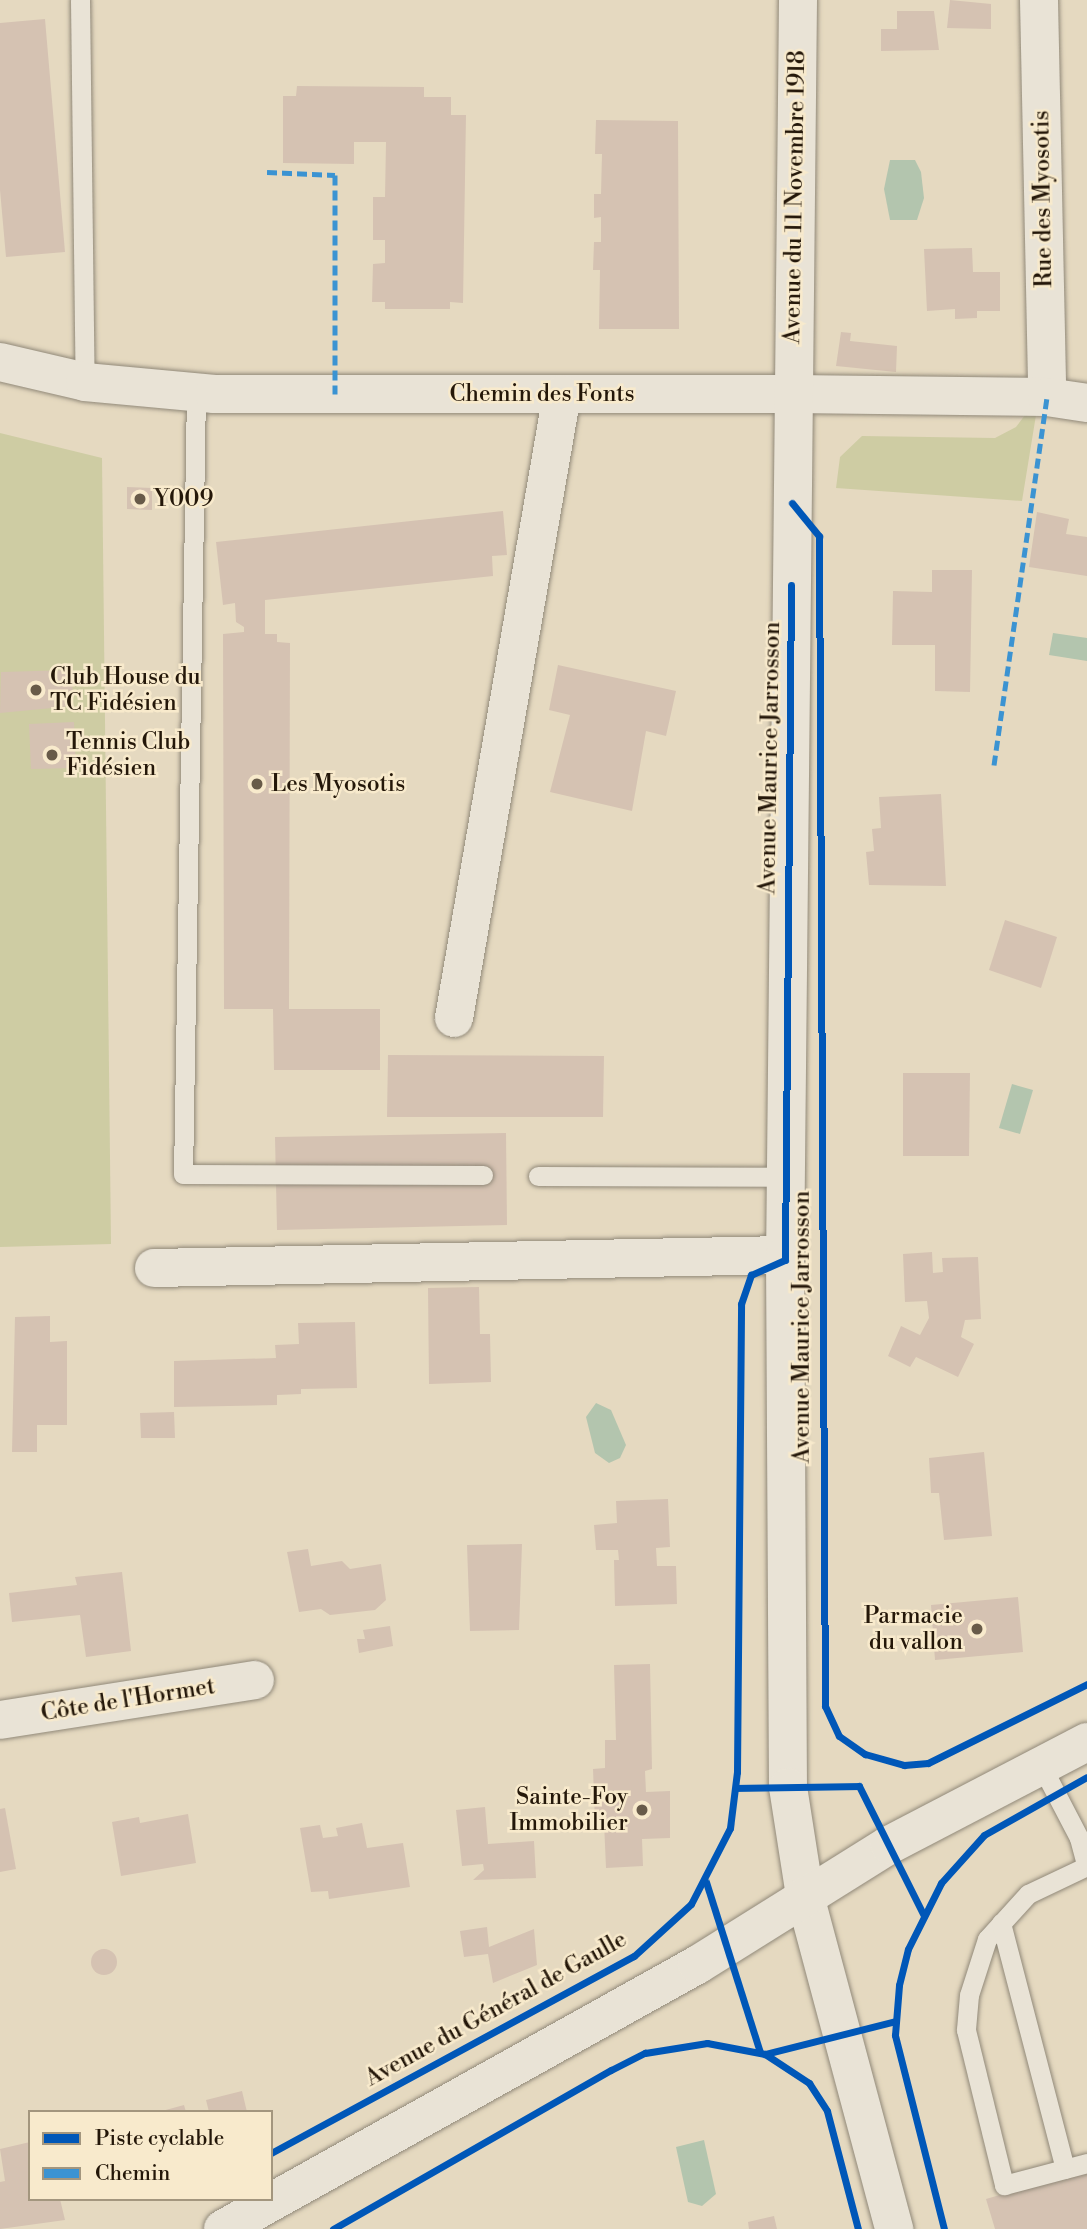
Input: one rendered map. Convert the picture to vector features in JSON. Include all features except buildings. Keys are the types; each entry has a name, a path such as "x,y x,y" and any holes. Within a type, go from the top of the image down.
{"street":[{"name":"Avenue du 11 Novembre 1918","path":"793,394 798,0"},
{"name":"Rue des Myosotis","path":"1039,0 1047,397"},
{"name":"Chemin des Fonts","path":"0,362 85,382 196,392 1047,397 1087,403"},
{"path":"454,1018 562,394"},
{"name":"Avenue Maurice Jarrosson","path":"793,394 785,1177 788,1787 806,1896 894,2229"},
{"path":"154,1268 785,1255"},
{"name":"Côte de l'Hormet","path":"0,1720 255,1680"},
{"path":"223,2229 688,1970 889,1845 1087,1742"}],"lane":[{"path":"79,0 85,382"},
{"path":"196,392 183,1174 483,1175"},
{"path":"538,1176 785,1177"},
{"path":"1041,1765 1083,1838 1087,1867 1028,1894 987,1939 969,1995 965,2030 1004,2185 1087,2163"},
{"path":"1001,1923 1065,2169"}],"shaded area":[{"path":"890,160 915,160 921,172 924,198 917,220 890,220 884,189"},
{"path":"1025,415 1036,415 1022,501 836,488 840,457 862,436 995,438 1016,427"},
{"name":"Tennis Club Fidésien","path":"0,433 102,458 111,1244 0,1247"},
{"path":"1053,633 1087,638 1087,661 1049,655"},
{"path":"1012,1084 1033,1090 1020,1134 999,1128"},
{"path":"596,1403 611,1410 626,1445 620,1458 609,1463 595,1453 586,1417"},
{"path":"704,2140 716,2194 702,2206 688,2202 676,2147"}],"marked path":[{"path":"267,172 335,175 335,394"},
{"path":"994,765 1047,397"}],"cycle path":[{"path":"792,503 819,536 825,1706 839,1736 865,1754 904,1765 928,1763 1087,1684"},
{"name":"Avenue du Général de Gaulle","path":"273,2152 634,1956 691,1904 730,1828 737,1772 741,1304 751,1275 785,1260 791,585"},
{"path":"944,2229 895,2035 899,1985 908,1949 941,1883 984,1835 1087,1777"},
{"path":"736,1788 859,1786 923,1914"},
{"path":"706,1882 760,2052"},
{"path":"765,2054 895,2021"},
{"path":"333,2229 645,2053 707,2043 765,2054 809,2083 827,2111 858,2229"}],"place":[{"name":"Y009","path":"140,499"},
{"name":"Club House du TC Fidésien","path":"36,690"},
{"name":"Tennis Club Fidésien","path":"52,755"},
{"name":"Les Myosotis","path":"257,784"},
{"name":"Parmacie du vallon","path":"977,1629"},
{"name":"Sainte-Foy Immobilier","path":"642,1810"}]}
